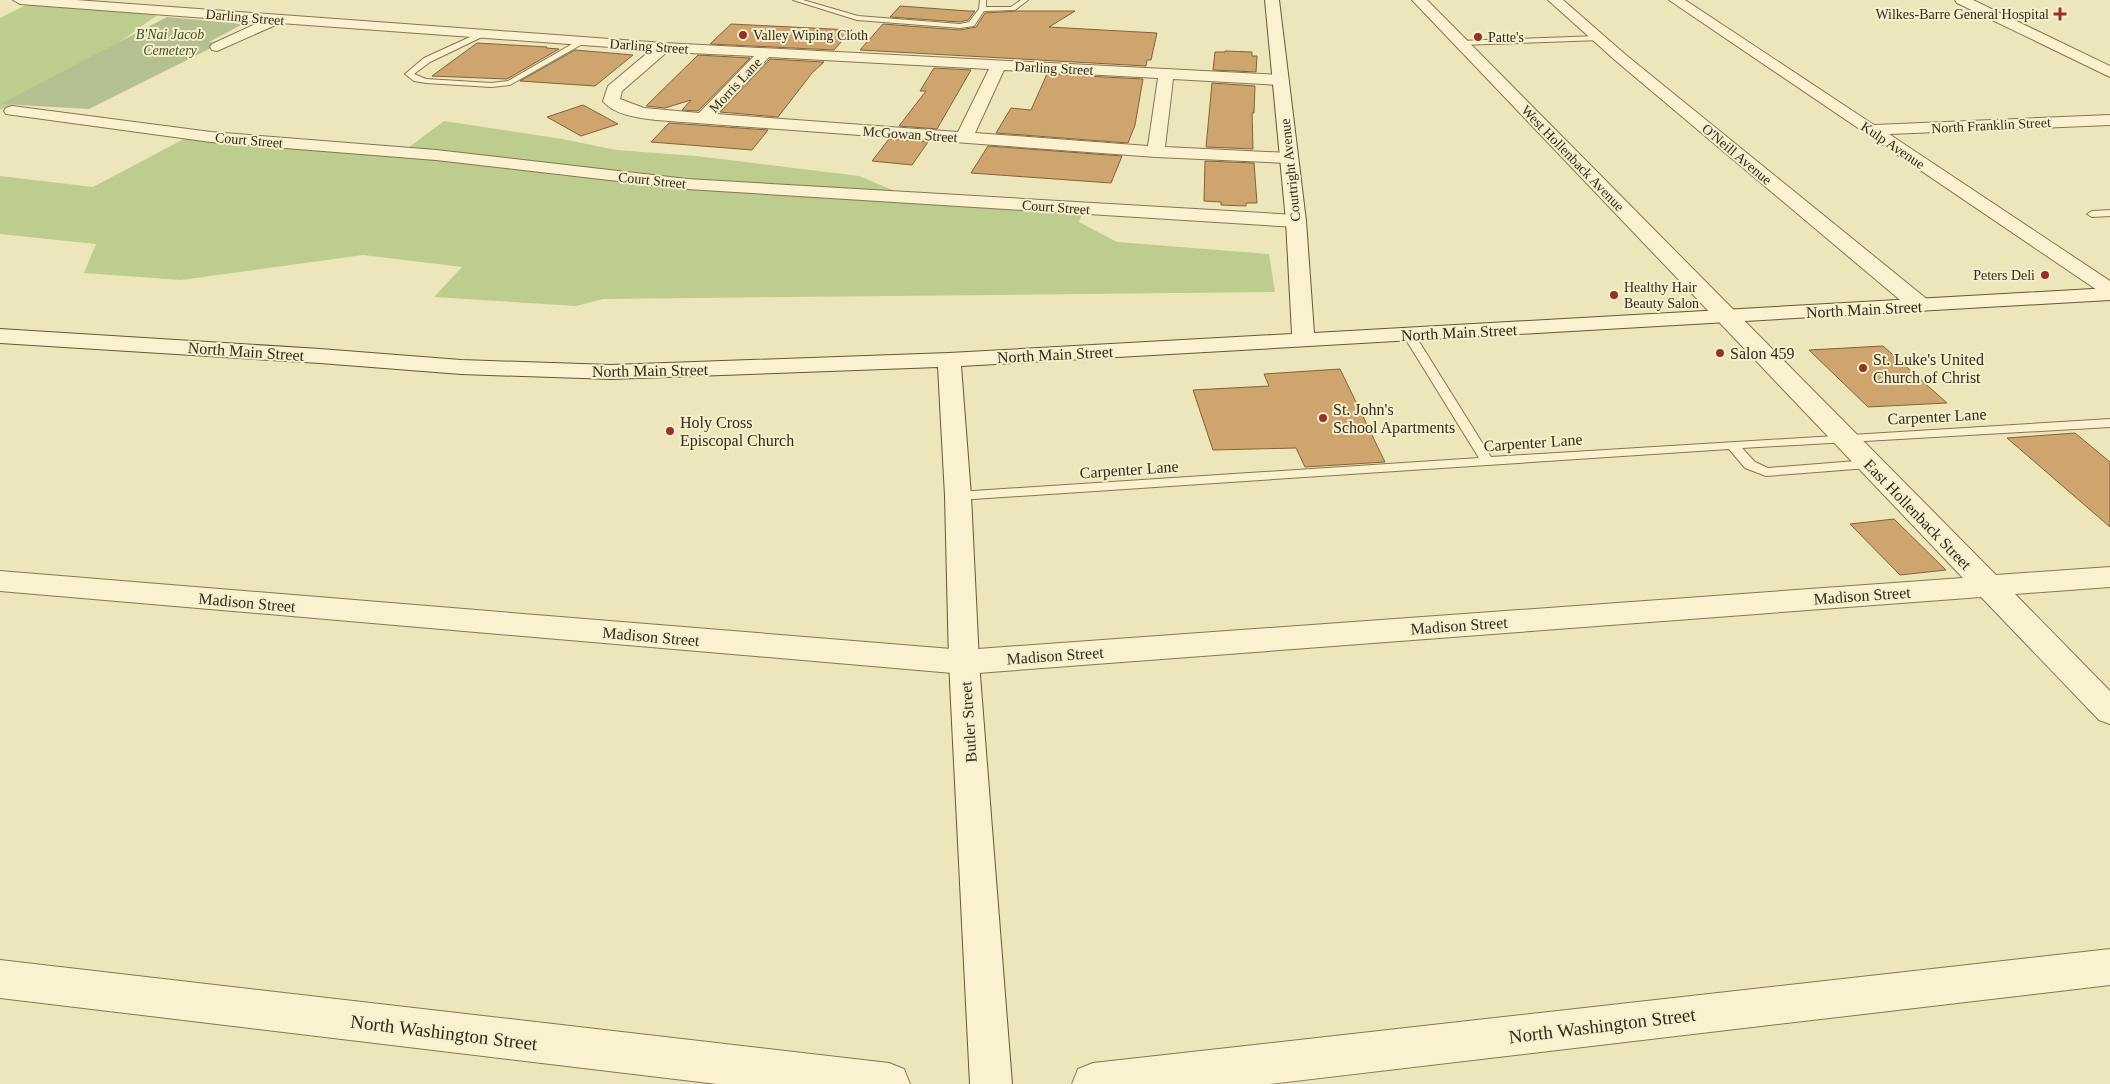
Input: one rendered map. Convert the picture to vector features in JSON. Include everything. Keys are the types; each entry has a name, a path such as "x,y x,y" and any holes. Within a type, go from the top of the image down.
{"street":[{"name":"Darling Street","path":"20,0 582,42 1280,80"},
{"path":"162,10 179,0"},
{"name":"Courtright Avenue","path":"1272,0 1296,221 1303,340"},
{"name":"West Hollenback Avenue","path":"1419,0 1727,317"},
{"name":"O'Neill Avenue","path":"1555,0 1598,38 1920,305"},
{"name":"Kulp Avenue","path":"1676,0 2110,290"},
{"path":"1962,0 2110,72"},
{"path":"217,47 276,20"},
{"name":"McGowan Street","path":"664,47 614,89 611,101 636,113 1156,152 1288,158"},
{"name":"Morris Lane","path":"704,118 766,52"},
{"path":"964,138 999,65"},
{"path":"1156,152 1166,74"},
{"name":"Court Street","path":"12,111 211,137 436,155 687,184 1296,221"},
{"name":"North Franklin Street","path":"1872,130 2110,120"},
{"name":"North Main Street","path":"0,336 320,356 461,367 611,372 949,360 2110,294"},
{"name":"East Hollenback Street","path":"1727,317 2110,711"},
{"name":"Butler Street","path":"949,360 958,496 964,662 991,1084"},
{"name":"Madison Street","path":"0,581 964,662 2110,577"},
{"name":"North Washington Street","path":"1093,1084 2110,967"},
{"name":"North Washington Street","path":"0,979 889,1084"}],"lane":[{"path":"796,0 857,18 960,26 971,24 982,9 983,0"},
{"path":"982,9 1013,9 1025,0"},
{"path":"481,34 426,60 409,74 426,82 500,85 517,80 582,42"},
{"path":"1460,43 1598,38"},
{"path":"2092,214 2110,213"},
{"path":"1409,335 1487,461"},
{"name":"Carpenter Lane","path":"958,496 1732,445 2110,423"},
{"path":"1732,445 1756,470 1766,472 1868,464"}],"green space":[{"path":"28,4 160,13 75,74 0,110 0,18"},
{"name":"B'Nai Jacob Cemetery","path":"167,17 243,24 209,42 219,44 89,109 1,104"},
{"path":"444,121 562,139 616,150 696,156 859,176 926,204 1082,214 1079,222 1117,242 1269,254 1275,292 603,299 576,306 434,297 462,267 363,255 181,280 84,273 96,244 0,234 0,176 93,187 184,139 396,157"}],"building":[{"path":"900,6 975,11 968,20 960,22 890,17"},
{"path":"1075,11 1049,27 1157,33 1151,60 1147,60 1146,66 860,50 883,24 960,30 976,27 985,13"},
{"path":"731,24 852,30 834,50 710,44"},
{"path":"477,43 559,49 507,79 432,76"},
{"path":"575,50 633,55 595,86 520,81"},
{"path":"1215,52 1252,52 1252,56 1257,56 1256,72 1213,70"},
{"path":"698,55 750,58 698,111 682,110 691,100 665,108 646,106"},
{"path":"770,59 824,62 812,73 778,117 720,112"},
{"path":"934,68 971,70 937,129 899,126 926,91 920,91"},
{"path":"1047,74 1143,79 1135,125 1128,143 996,133 1011,108 1031,110"},
{"path":"1212,83 1255,86 1254,113 1252,113 1253,149 1206,147"},
{"path":"583,105 618,124 581,136 547,117"},
{"path":"669,123 768,130 752,150 651,142"},
{"path":"889,139 928,142 912,165 872,161"},
{"path":"988,146 1122,156 1111,183 971,173"},
{"path":"1205,161 1254,163 1257,203 1246,203 1246,206 1221,205 1221,202 1204,201"},
{"path":"1883,346 1947,403 1868,407 1809,350"},
{"path":"1340,369 1385,462 1305,467 1296,448 1213,450 1193,390 1269,386 1264,374"},
{"path":"2075,433 2110,462 2110,527 2007,438"},
{"path":"1894,519 1946,570 1900,575 1850,524"}],"place":[{"name":"Wilkes-Barre General Hospital","path":"2060,14"},
{"name":"Valley Wiping Cloth","path":"743,35"},
{"name":"Patte's","path":"1478,37"},
{"name":"Peters Deli","path":"2045,275"},
{"name":"Healthy Hair Beauty Salon","path":"1614,295"},
{"name":"Salon 459","path":"1720,353"},
{"name":"St. Luke's United Church of Christ","path":"1863,368"},
{"name":"St. John's School Apartments","path":"1323,418"},
{"name":"Holy Cross Episcopal Church","path":"670,431"}]}
